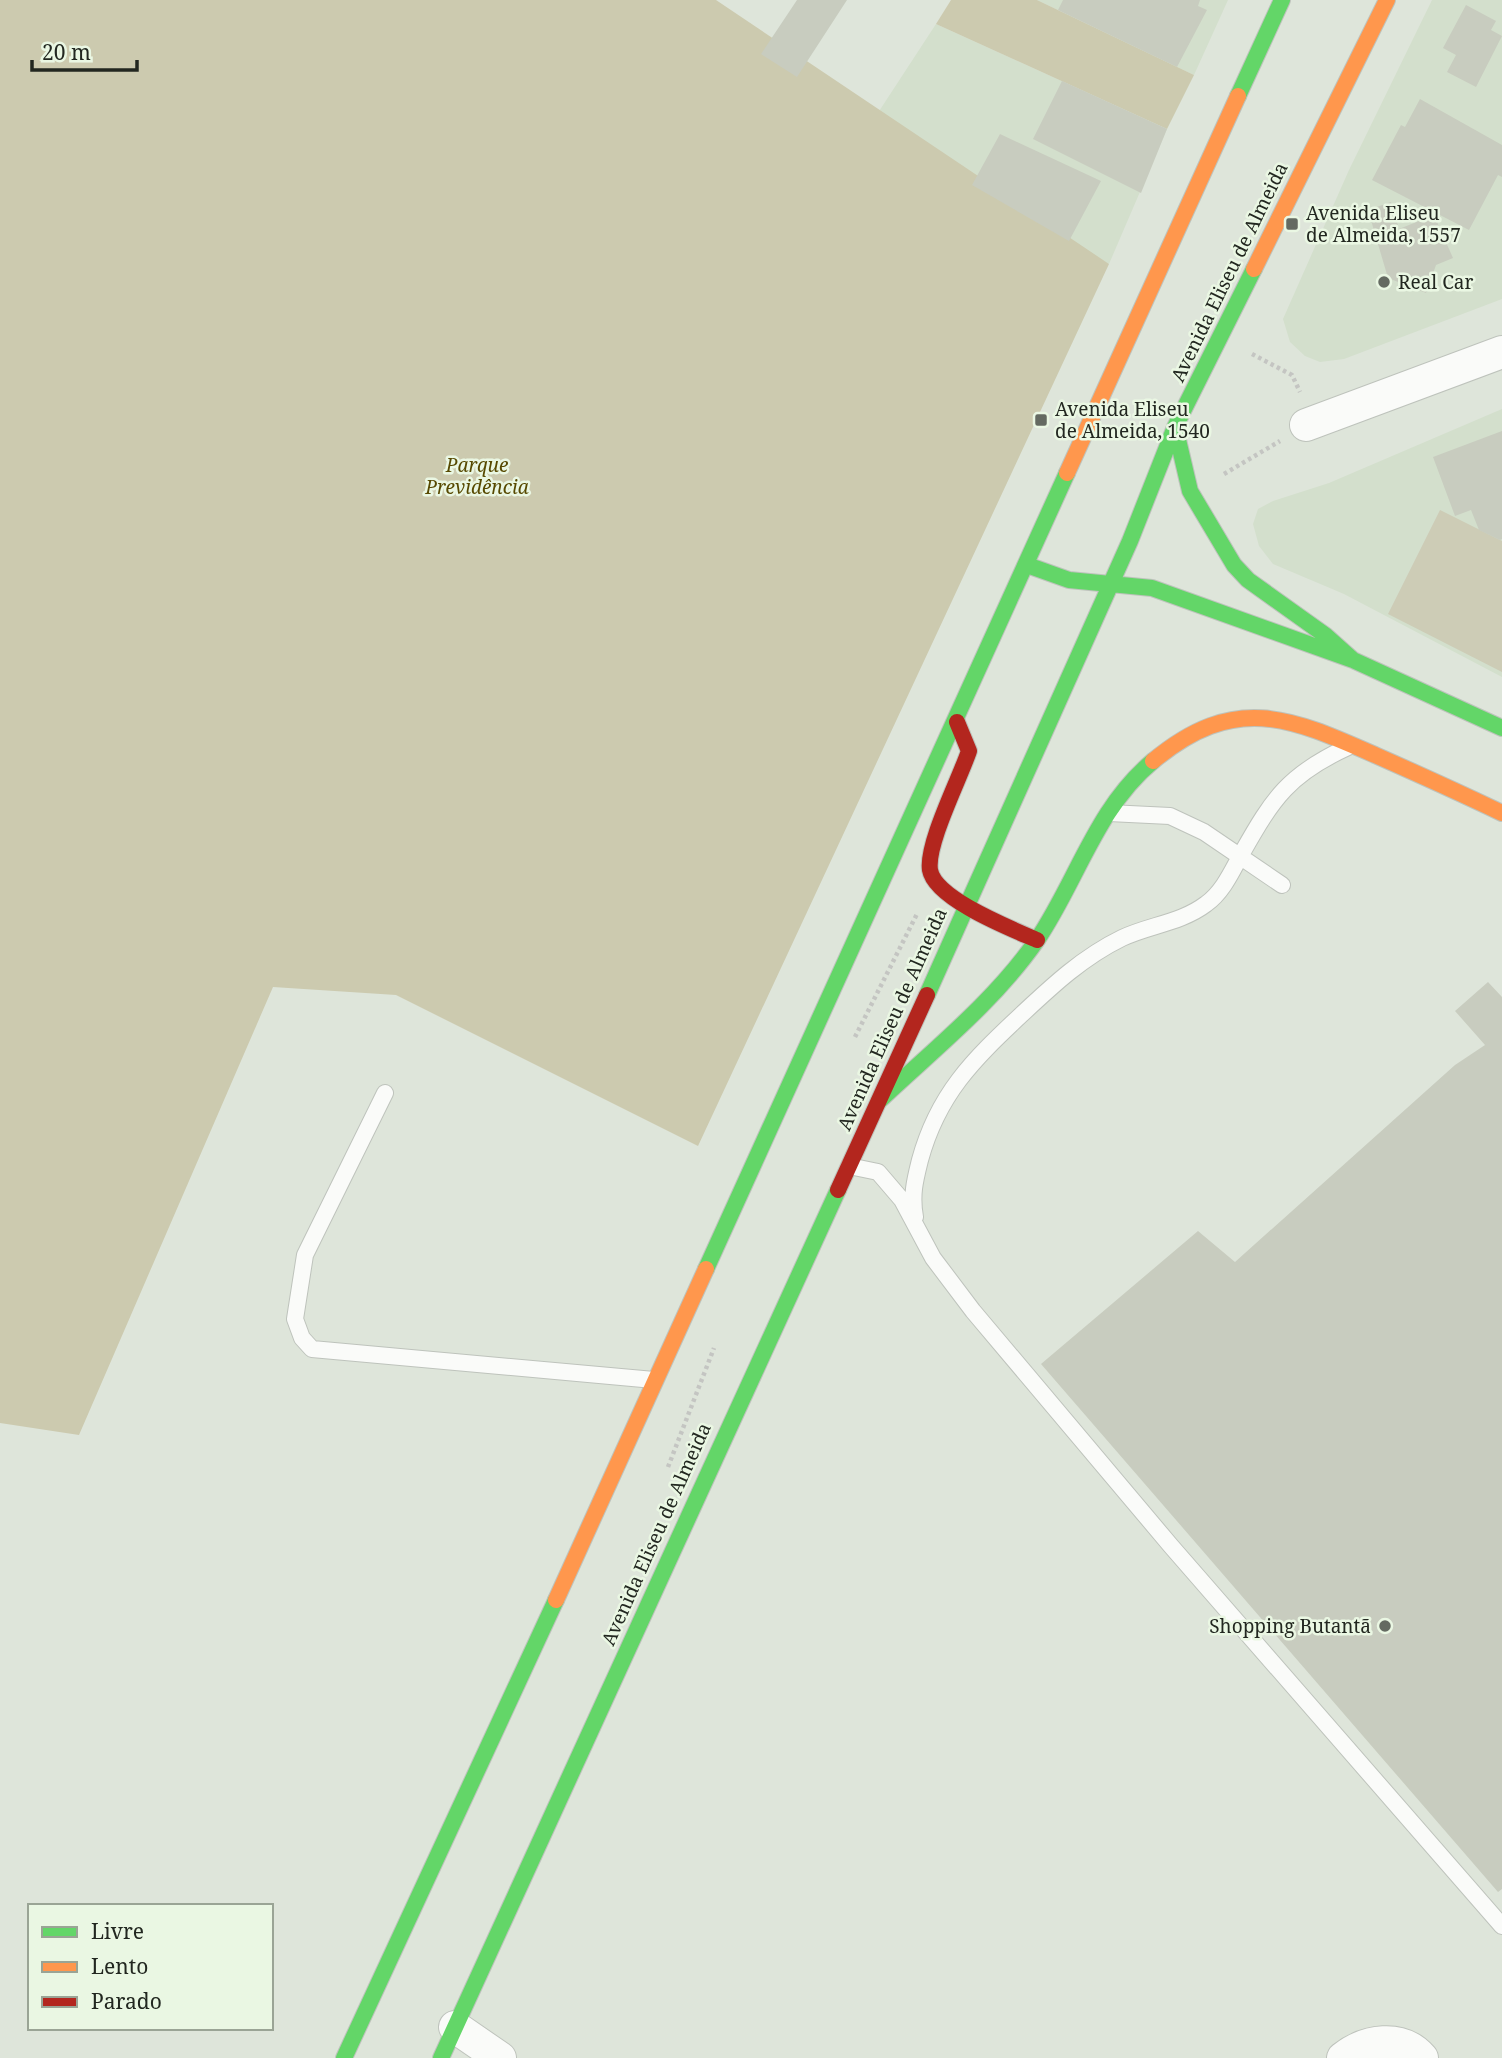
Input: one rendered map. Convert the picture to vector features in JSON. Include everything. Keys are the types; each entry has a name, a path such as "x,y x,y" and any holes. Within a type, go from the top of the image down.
{"main road":[{"path":"344,2058 1027,565 1282,0"},
{"name":"Avenida Eliseu de Almeida","path":"441,2058 879,1101 1130,541 1175,427 1387,0"},
{"path":"1175,427 1190,491 1197,507 1248,580 1325,635 1353,660"},
{"path":"1027,565 1069,580 1152,588 1353,660 1502,728"},
{"path":"879,1101 1009,976 1037,940 1107,813 1128,783 1163,751 1204,730 1239,718 1269,717 1308,726 1502,813"},
{"path":"956,720 969,751 932,851 930,872 934,879 966,906 1037,940"}],"street":[{"path":"1306,425 1502,352"},
{"path":"456,2027 500,2058"},
{"path":"1343,2058 1359,2046 1385,2041 1418,2054"}],"lane":[{"path":"918,1233 912,1196 914,1182 938,1109 958,1077 1002,1033 1085,959 1124,937 1182,918 1206,904 1224,886 1277,794 1306,769 1352,746"},
{"path":"1107,813 1170,816 1204,832 1282,885"},
{"path":"385,1093 304,1255 295,1320 302,1338 312,1349 654,1380"},
{"path":"849,1166 878,1172 902,1200 933,1258 982,1322 1171,1546 1502,1926"}],"path":[{"path":"1197,507 1226,471 1306,425 1304,402 1292,375 1268,360 1218,341"}],"shaded area":[{"path":"1037,0 1228,0 1194,75"},
{"path":"1432,0 1502,0 1502,299 1344,359 1320,362 1305,356 1290,342 1283,319 1349,170"},
{"path":"936,24 1167,129 1109,264 870,125"},
{"path":"1502,409 1502,677 1344,594 1273,564 1259,546 1253,524 1258,509 1273,501 1329,483"},
{"path":"1440,510 1502,541 1502,672 1388,614"}],"green space":[{"name":"Parque Previdência","path":"0,0 716,0 1109,264 698,1146 396,995 273,987 79,1435 0,1423"},
{"path":"951,0 1037,0 1194,75 1167,129 936,24"}],"building":[{"path":"797,0 847,0 797,77 761,54"},
{"path":"1063,0 1200,0 1198,6 1207,10 1177,67 1058,10"},
{"path":"1466,5 1496,21 1491,30 1502,36 1476,87 1447,72 1456,55 1443,48"},
{"path":"1062,81 1167,129 1141,193 1033,139"},
{"path":"1420,99 1502,145 1502,177 1498,175 1469,230 1372,180 1401,125 1405,127"},
{"path":"1000,134 1101,181 1069,241 972,185"},
{"path":"1391,202 1399,229 1434,215 1453,258 1436,265 1426,293 1388,278 1368,210"},
{"path":"1502,431 1500,540 1479,530 1471,510 1455,516 1433,457"},
{"name":"Shopping Butantã","path":"1488,982 1502,997 1502,1889 1498,1892 1041,1364 1198,1231 1235,1262 1455,1065 1485,1045 1455,1011"}],"traffic: fast":[{"path":"1238,96 1282,0"},
{"path":"927,995 1130,541 1175,427 1254,269"},
{"path":"1175,427 1190,491 1234,565 1248,580 1325,635 1353,660"},
{"path":"706,1269 1067,473"},
{"path":"1027,565 1069,580 1152,588 1353,660 1502,728"},
{"path":"879,1101 962,1025 1020,963 1051,917 1116,800 1153,761"},
{"path":"441,2058 838,1190"},
{"path":"344,2058 556,1600"}],"traffic: slow":[{"path":"1254,269 1387,0"},
{"path":"1067,473 1238,96"},
{"path":"1153,761 1183,740 1210,726 1237,719 1262,718 1289,722 1316,730 1502,813"},
{"path":"556,1600 706,1269"}],"traffic: jam":[{"path":"957,722 969,751 938,828 930,870 935,881 959,902 993,921 1037,940"},
{"path":"838,1190 927,995"}],"place":[{"name":"Avenida Eliseu de Almeida, 1557","path":"1292,224"},
{"name":"Real Car","path":"1384,282"},
{"name":"Avenida Eliseu de Almeida, 1540","path":"1041,420"},
{"name":"Shopping Butantã","path":"1385,1626"}]}
